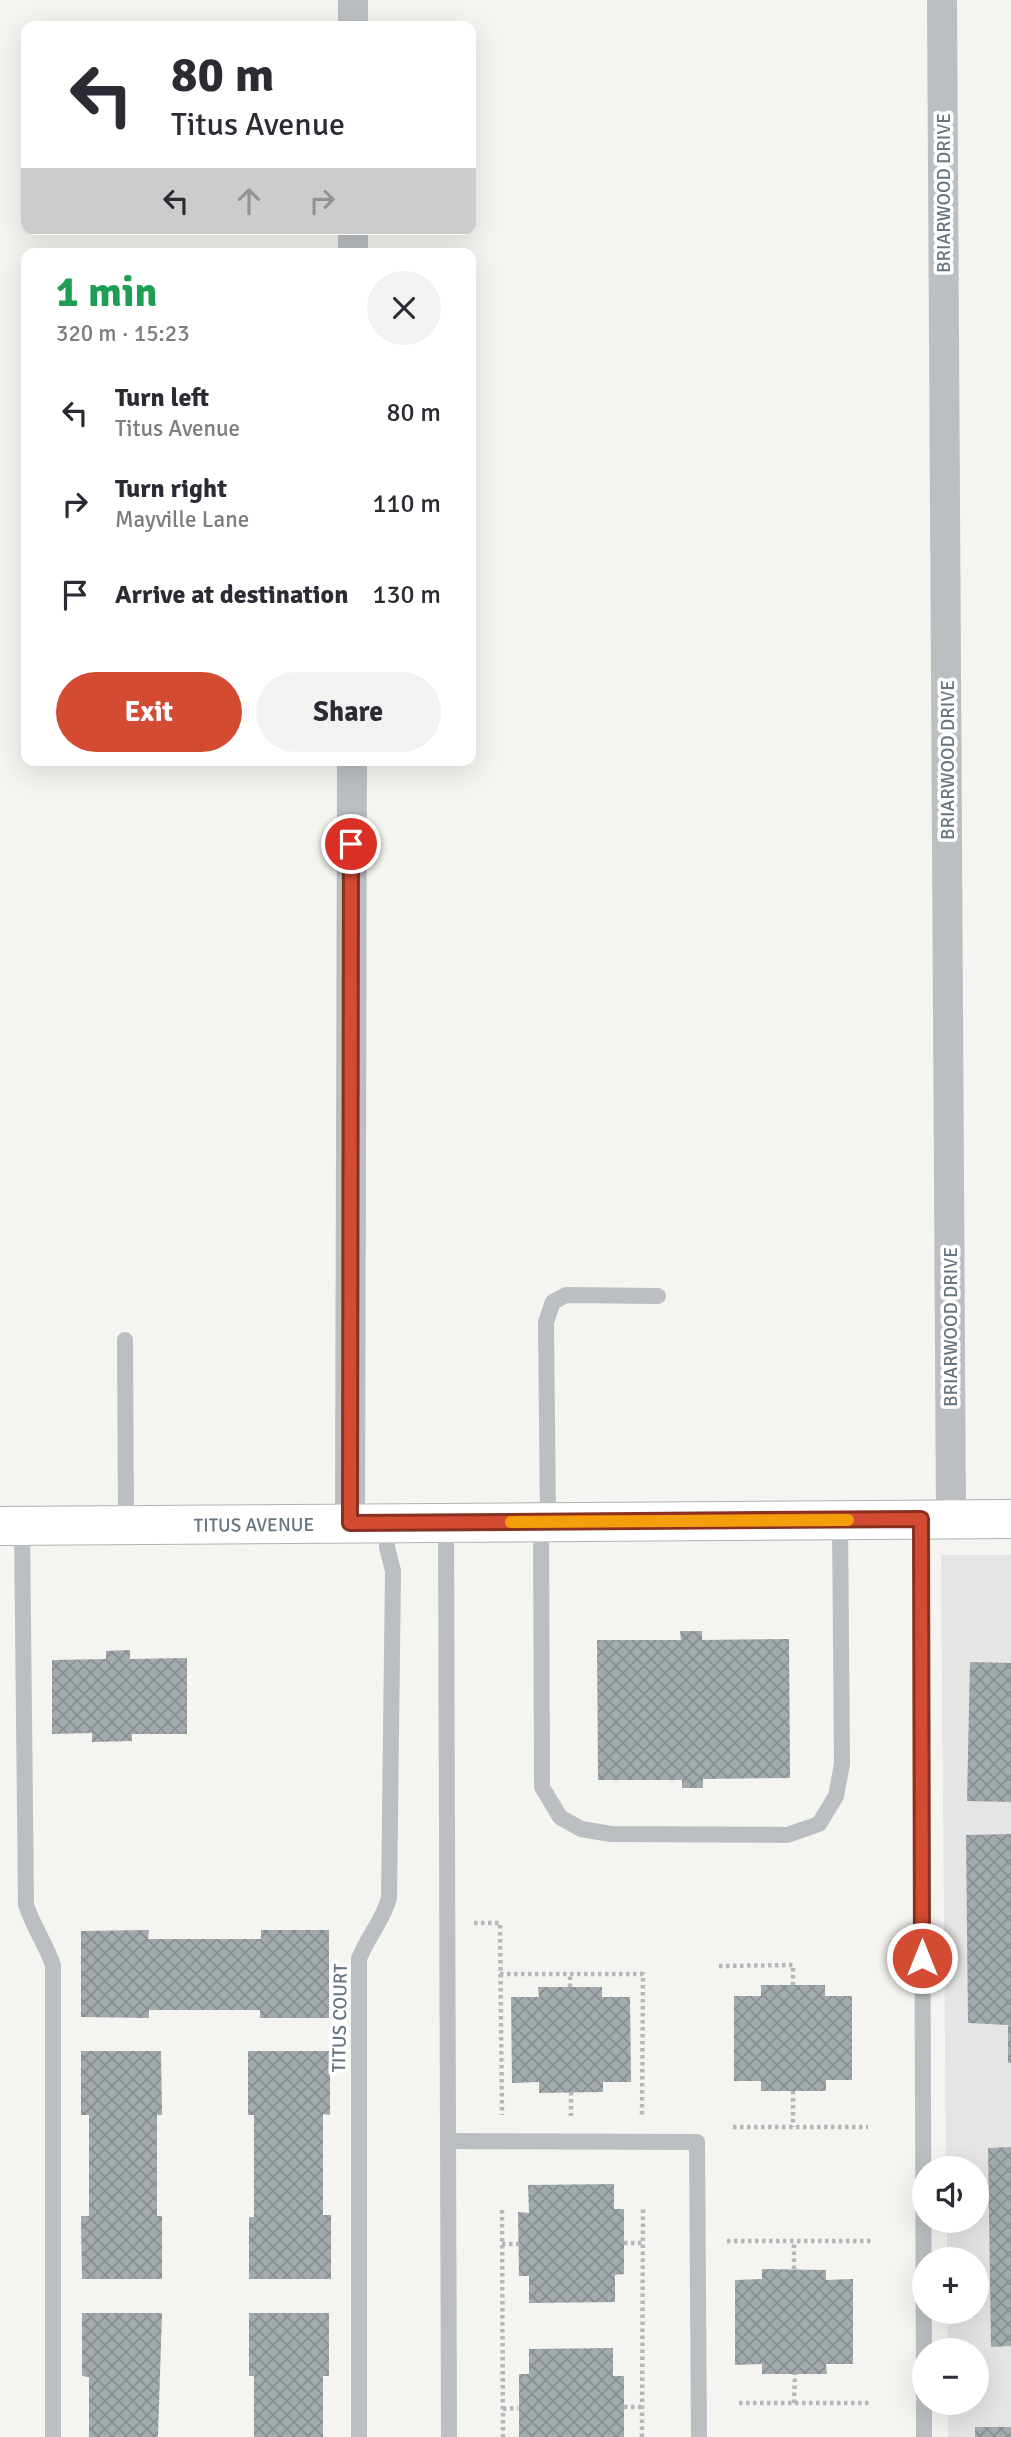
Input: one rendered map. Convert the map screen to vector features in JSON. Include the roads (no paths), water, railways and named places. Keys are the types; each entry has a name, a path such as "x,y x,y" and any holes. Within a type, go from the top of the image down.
{"main road":[{"name":"TITUS AVENUE","path":"11,1526 1011,1519"}],"street":[{"path":"353,0 353,21"},
{"name":"BRIARWOOD DRIVE","path":"936,1519 942,0"},
{"path":"352,766 369,1523"}],"lane":[{"path":"658,1296 566,1295 553,1302 546,1322 542,1787 560,1817 581,1829 611,1834 787,1835 819,1824 836,1796 840,1775 840,1520"},
{"path":"125,1340 125,1525"},
{"path":"925,2338 936,1519"},
{"name":"TITUS COURT","path":"359,2437 359,1959 368,1936 384,1916 389,1898 393,1572 387,1547 369,1523"},
{"path":"446,1523 449,2437"},
{"path":"11,1526 26,1905 33,1928 46,1945 53,1965 53,2437"},
{"path":"448,2141 697,2142 699,2437"},
{"path":"924,2415 924,2437"}]}
